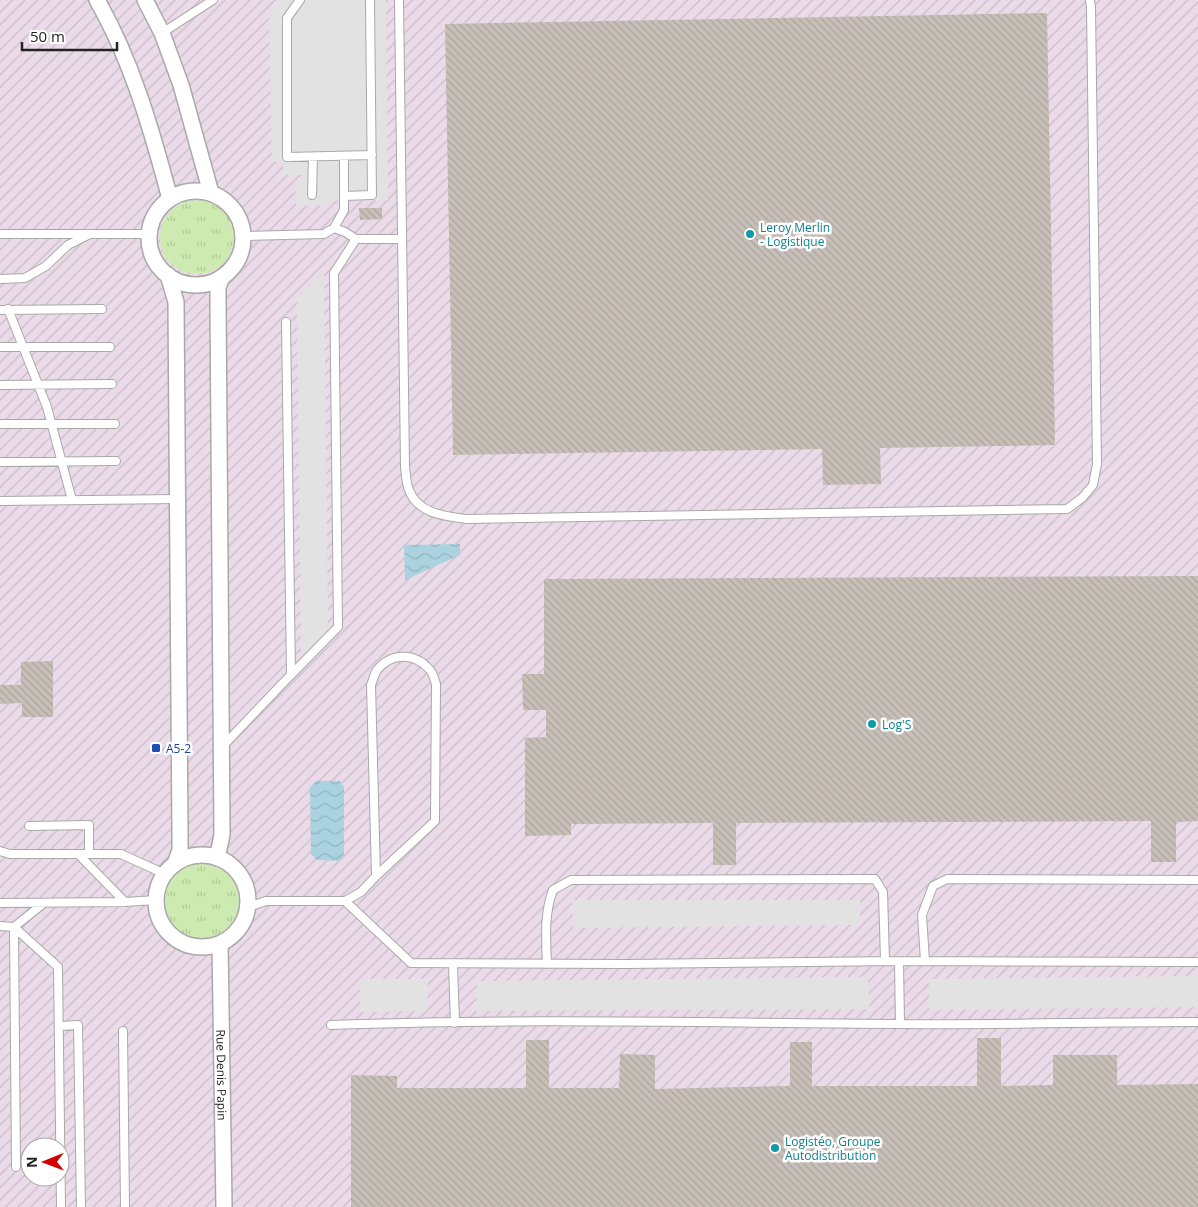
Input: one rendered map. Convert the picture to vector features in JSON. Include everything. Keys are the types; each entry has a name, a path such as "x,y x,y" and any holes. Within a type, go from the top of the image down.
{"street":[{"path":"97,0 107,17 141,99 170,199"},
{"path":"144,0 162,33 181,85 211,193"},
{"path":"197,191 211,193 223,199 234,209 240,222 243,236 242,248 232,269 222,277 209,283 195,285 181,282 168,275 157,264 151,250 150,234 153,220 160,208 170,199 183,193 197,191"},
{"path":"168,275 176,302 180,850 158,886 156,900 158,915 165,929 176,939 190,946 205,948 220,944 233,935 243,922 248,907 247,891 241,877 231,865 217,858 203,855 188,857 170,869"},
{"path":"217,858 222,835 218,287 222,277"},
{"name":"Rue Denis Papin","path":"220,944 223,1205"}],"lane":[{"path":"162,33 214,0"},
{"path":"300,0 286,18 288,157 372,156"},
{"path":"344,196 372,195 370,0"},
{"path":"398,0 404,467 409,491 421,507 439,515 466,519 1067,509 1082,498 1093,485 1097,464 1090,0"},
{"path":"312,156 312,195"},
{"path":"243,236 324,234 334,228 344,210 344,156"},
{"path":"334,228 356,239 401,239"},
{"path":"0,234 150,234"},
{"path":"0,279 25,278 46,266 68,245 92,234"},
{"path":"221,749 290,674 338,627 334,273 356,239"},
{"path":"72,500 51,423 38,384 24,347 4,310 102,310"},
{"path":"286,322 290,674"},
{"path":"0,347 110,347"},
{"path":"0,385 112,384"},
{"path":"0,424 116,424"},
{"path":"0,462 116,461"},
{"path":"0,501 178,499"},
{"path":"248,907 266,901 346,902 362,892 376,876 435,821 436,684 431,670 418,660 402,655 387,661 376,672 371,685 376,876"},
{"path":"29,826 89,825 89,854"},
{"path":"0,851 10,854 121,854 170,869"},
{"path":"78,854 125,902"},
{"path":"547,964 546,926 549,900 553,890 571,880 875,879 882,892 885,962"},
{"path":"925,961 922,915 932,886 947,879 1198,880"},
{"path":"0,903 156,900"},
{"path":"346,902 411,963 1198,962"},
{"path":"14,927 44,903"},
{"path":"0,926 14,927 58,967 61,1207"},
{"path":"14,927 16,1167"},
{"path":"899,961 900,1024"},
{"path":"453,964 455,1023"},
{"path":"332,1025 650,1021 900,1024 1198,1022"},
{"path":"59,1026 78,1025 81,1207"},
{"path":"123,1031 125,1207"}],"shaded area":[{"path":"0,0 1198,0 1198,1207 0,1207"},
{"path":"279,0 386,0 388,200 327,201 323,205 296,206 295,180 304,180 304,175 283,175 283,162 272,162 269,13"},
{"path":"324,271 328,629 301,656 297,298"},
{"path":"572,900 860,900 860,925 573,928"},
{"path":"1198,976 1198,1007 929,1010 929,979"},
{"path":"868,977 869,1009 476,1011 477,981"},
{"path":"360,979 428,979 427,1011 360,1012"}],"green space":[{"path":"190,200 204,200 218,206 228,216 234,230 232,251 218,268 204,274 190,274 176,268 166,258 160,244 160,230 166,216 176,206"},
{"path":"201,863 215,866 228,874 236,887 239,901 236,915 228,928 215,936 201,939 187,936 174,928 166,915 163,901 166,887 174,874 187,866"}],"water":[{"path":"460,544 460,555 405,580 404,545"},
{"path":"316,781 340,781 344,787 344,855 339,861 317,860 311,854 310,787"}],"building":[{"name":"Leroy Merlin - Logistique","path":"1047,13 1055,445 880,448 881,484 823,485 822,449 453,455 445,24"},
{"path":"359,208 382,208 382,219 360,220"},
{"name":"Log'S","path":"1198,576 1198,821 1176,822 1176,862 1151,862 1151,821 736,823 736,865 713,865 713,823 571,824 571,835 525,836 525,738 546,737 546,710 523,710 522,674 544,674 544,579"},
{"path":"53,661 53,717 22,717 22,703 0,704 0,685 21,685 21,662"},
{"name":"Logistéo, Groupe Autodistribution","path":"977,1038 1001,1038 1001,1086 1053,1085 1053,1055 1117,1055 1117,1085 1198,1084 1198,1207 351,1207 351,1075 397,1076 397,1088 526,1088 526,1040 549,1040 549,1088 619,1088 620,1054 655,1055 655,1089 790,1086 790,1042 812,1042 812,1086 977,1086"}],"place":[{"name":"Leroy Merlin - Logistique","path":"750,234"},
{"name":"Log'S","path":"872,724"},
{"name":"A5-2","path":"156,748"},
{"name":"Logistéo, Groupe Autodistribution","path":"775,1148"}]}
